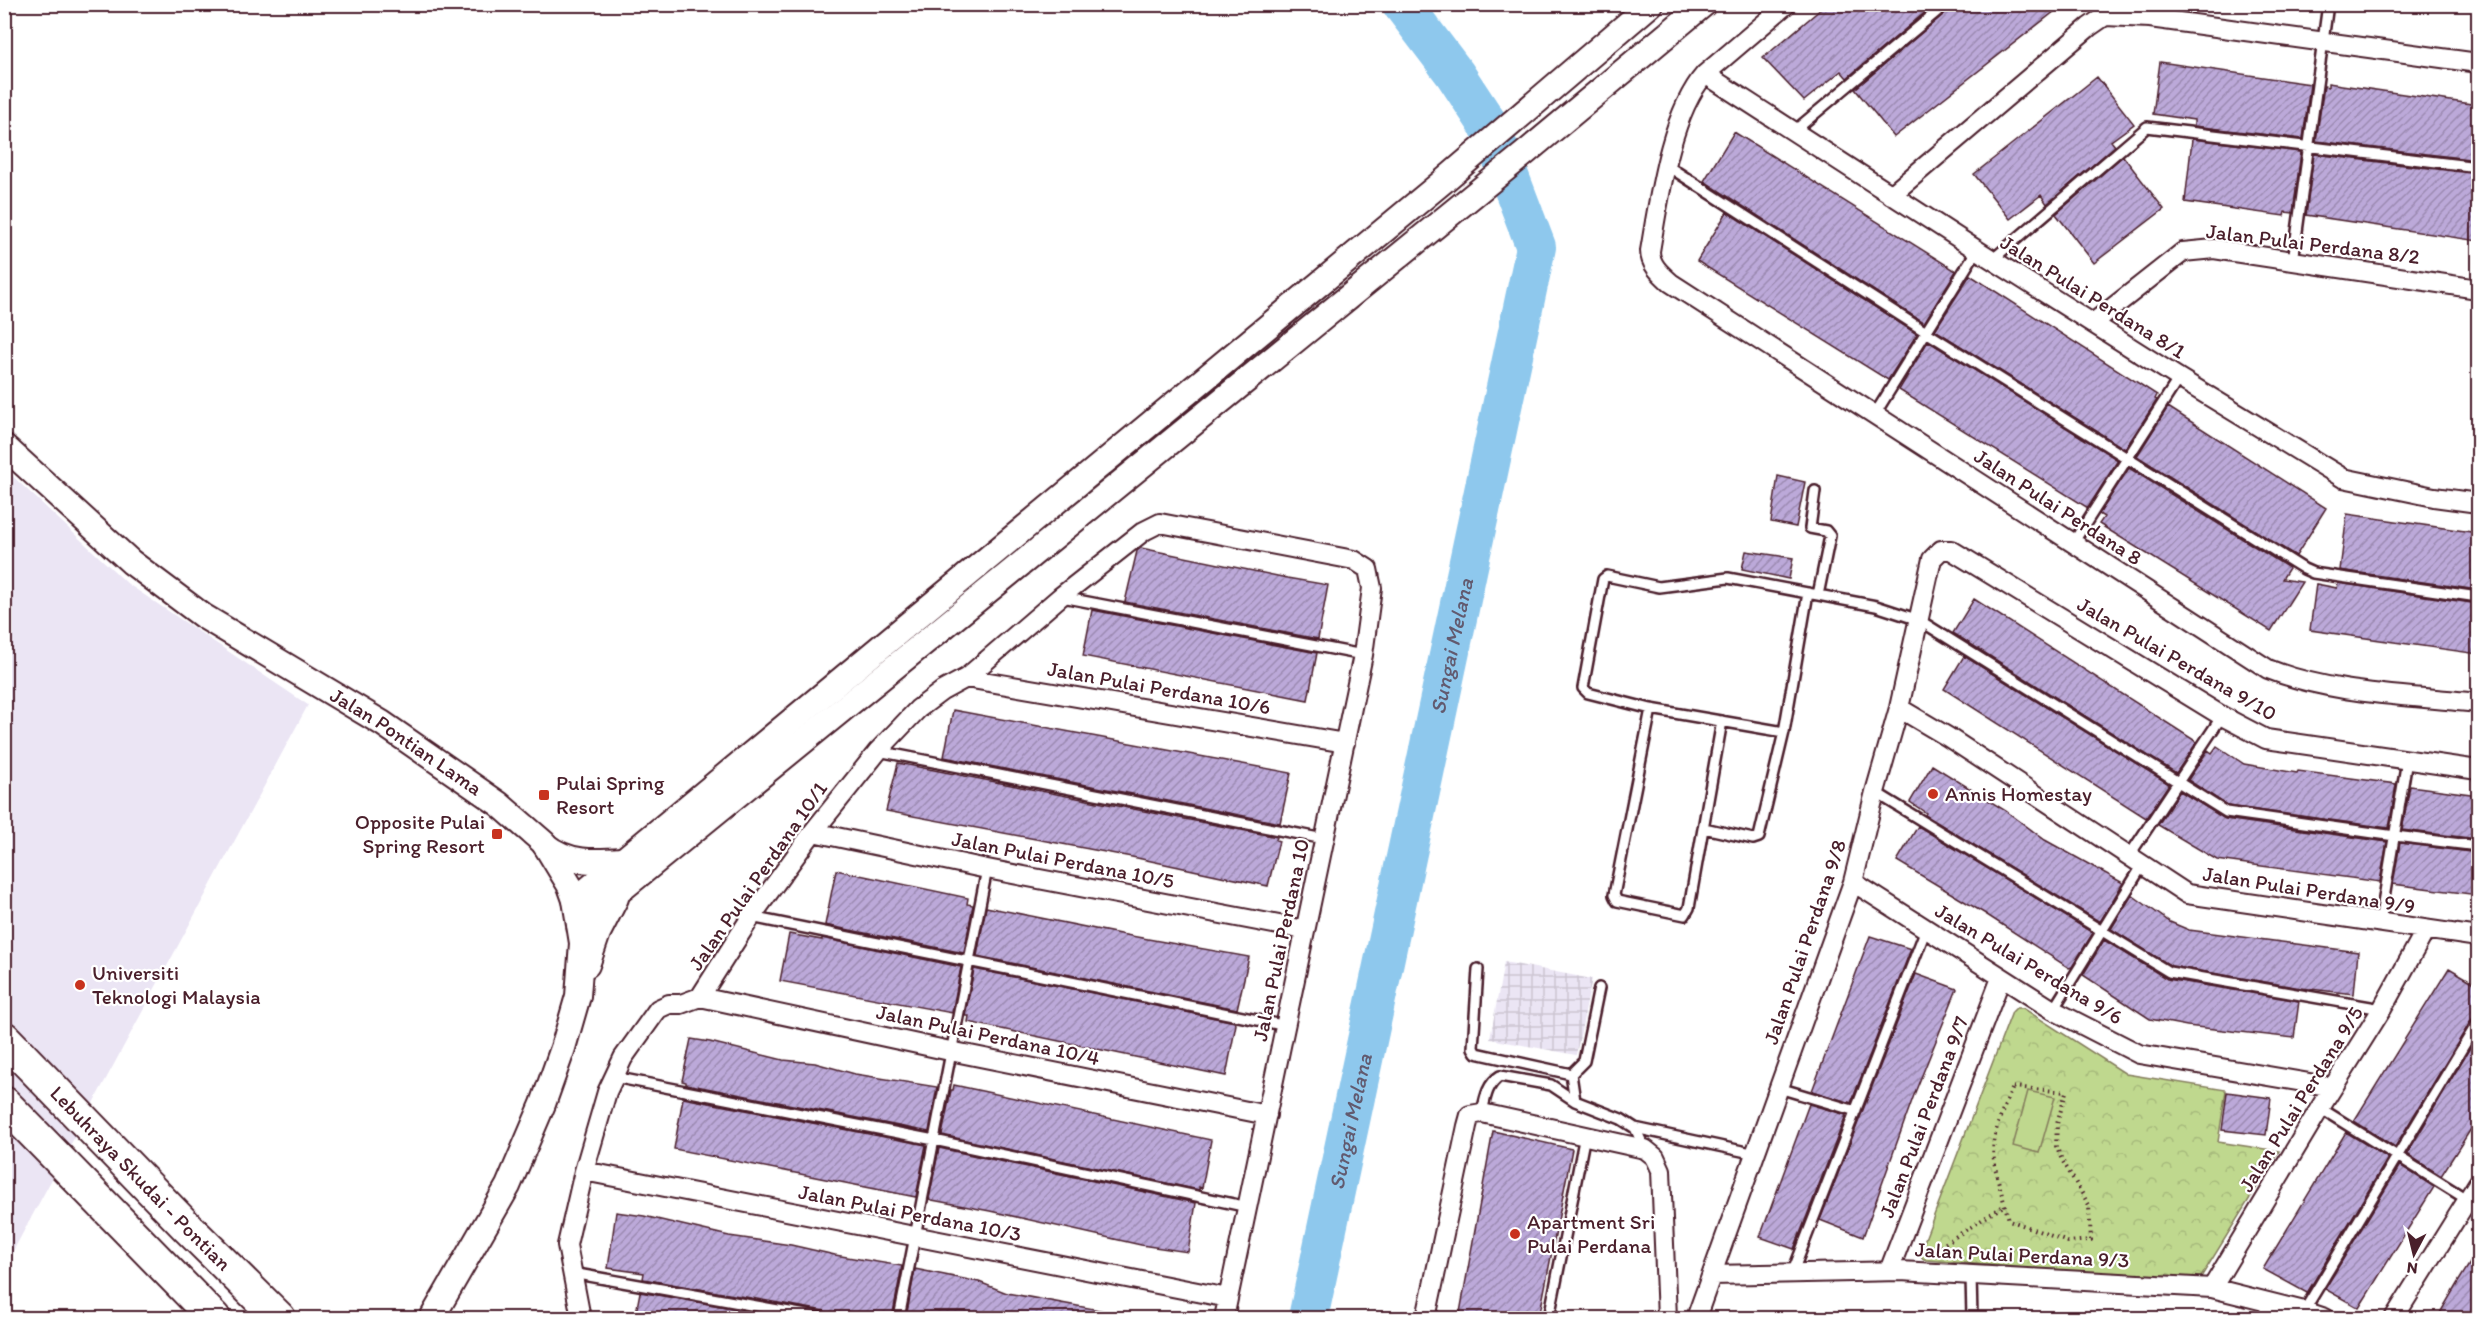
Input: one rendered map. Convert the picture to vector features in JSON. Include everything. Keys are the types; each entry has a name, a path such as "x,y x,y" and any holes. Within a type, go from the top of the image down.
{"highway":[{"name":"Lebuhraya Skudai - Pontian","path":"4,1038 187,1227 279,1318"},
{"path":"4,1103 214,1318"}],"street":[{"path":"577,912 622,860 1446,179 1651,4"},
{"path":"577,912 620,891 1461,206 1704,4"},
{"path":"1666,165 1694,87 1705,74 1787,4"},
{"path":"1891,195 2089,27 2105,16 2134,16 2323,40 2478,63"},
{"name":"Jalan Pulai Perdana 8/1","path":"1705,74 2179,378 2343,478 2434,497 2478,503"},
{"name":"Jalan Pulai Perdana 8","path":"1666,165 1650,258 1659,273 1671,283 2268,669 2332,688 2478,703"},
{"name":"Jalan Pulai Perdana 8/2","path":"2093,322 2182,252 2214,249 2478,289"},
{"name":"Jalan Pontian Lama","path":"4,446 131,562 194,609 382,723 499,804 544,843 570,886 582,943 578,996 543,1104 508,1186 431,1316"},
{"name":"Jalan Pulai Perdana 10/1","path":"581,1318 567,1245 584,1172 607,1092 623,1058 658,1009 700,997 751,917 813,832 878,751 918,709 942,691 966,678 1060,597 1136,538 1160,524 1171,524 1354,560 1368,569"},
{"name":"Jalan Pulai Perdana 9/8","path":"1696,1318 1853,882 1899,708 1932,559 1941,550"},
{"name":"Jalan Pulai Perdana 9/10","path":"1941,550 1951,550 2222,716 2266,739 2478,770"},
{"name":"Jalan Pulai Perdana 10","path":"1224,1318 1363,655 1372,588 1368,569"},
{"name":"Jalan Pulai Perdana 10/6","path":"966,678 1345,743"},
{"name":"Jalan Pulai Perdana 9/9","path":"1899,708 1948,737 2187,894 2380,922 2425,931 2478,937"},
{"name":"Jalan Pulai Perdana 10/5","path":"813,832 987,869 1305,930"},
{"path":"544,843 562,855 583,861 622,860"},
{"name":"Jalan Pulai Perdana 9/6","path":"1853,882 2053,1010 2139,1054 2333,1087"},
{"path":"578,996 595,941 620,891"},
{"name":"Jalan Pulai Perdana 9/5","path":"2212,1288 2382,1010 2425,931"},
{"name":"Jalan Pulai Perdana 9/7","path":"1894,1271 2001,978"},
{"name":"Jalan Pulai Perdana 10/4","path":"700,997 950,1052 1267,1115"},
{"path":"1426,1318 1470,1115 1482,1113 1645,1149 1655,1156 1661,1170 1667,1318"},
{"name":"Jalan Pulai Perdana 10/3","path":"584,1172 1228,1298"},
{"path":"2394,1318 2478,1183"},
{"path":"187,1227 291,1318"},
{"name":"Jalan Pulai Perdana 9/3","path":"1712,1275 1894,1271 2212,1288 2265,1310 2304,1311 2325,1318"}],"lane":[{"path":"1793,132 1946,4"},
{"path":"2293,261 2328,4"},
{"path":"1875,414 1926,332 1985,255 2147,127 2478,167"},
{"path":"1666,165 2126,459 2313,573 2478,597"},
{"path":"2073,543 2179,378"},
{"path":"1815,490 1810,528 1826,531 1830,536 1818,595"},
{"path":"1784,732 1651,709 1588,693 1583,688 1603,579 1607,576 1659,587 1728,578 1876,606 1918,620 2226,812 2478,846"},
{"path":"1704,828 1753,839 1759,837 1784,732 1808,593"},
{"path":"1060,597 1363,655"},
{"path":"1651,709 1614,895 1617,901 1685,915 1689,908 1722,721"},
{"path":"2053,1010 2102,930 2135,861 2178,783 2222,716"},
{"path":"878,751 1324,839"},
{"path":"2380,922 2407,760"},
{"path":"1875,792 2169,972 2382,1010"},
{"path":"899,1318 987,869"},
{"path":"751,917 1287,1026"},
{"path":"1792,1274 1926,929"},
{"path":"1478,969 1473,1048 1476,1053 1571,1074"},
{"path":"1571,1074 1584,1061 1599,988"},
{"path":"2304,1311 2478,1022"},
{"path":"1571,1074 1575,1101"},
{"path":"1482,1113 1489,1088 1493,1080 1500,1076 1551,1085 1575,1101 1621,1119 1635,1128 1756,1154"},
{"path":"614,1077 934,1140 1248,1207"},
{"path":"1779,1088 1856,1111"},
{"path":"2320,1108 2468,1200"},
{"path":"1635,1128 1645,1149"},
{"path":"1549,1318 1584,1135"},
{"path":"572,1273 823,1318"},
{"path":"1971,1276 1972,1318"}],"path":[{"path":"2013,1087 2066,1092 2057,1124 2056,1146 2089,1205 2091,1240 2068,1242 2009,1220 2005,1205 1994,1159 1994,1139 2013,1087"},
{"path":"1894,1271 2005,1205"}],"shaded area":[{"name":"Universiti Teknologi Malaysia","path":"5,469 128,584 308,705 5,1266"},
{"path":"1504,962 1592,979 1576,1055 1490,1039"}],"green space":[{"path":"2016,1008 2023,1008 2126,1074 2226,1090 2218,1142 2279,1151 2198,1282 1922,1258 1920,1252 2012,1012"},
{"path":"2028,1091 2055,1097 2039,1153 2013,1146"}],"building":[{"path":"1827,4 1935,4 1847,78 1841,71 1804,101 1763,58"},
{"path":"1953,4 2064,4 1894,137 1855,89 1950,9"},
{"path":"2160,62 2310,84 2303,139 2194,126 2194,120 2153,114"},
{"path":"2097,77 2134,124 2111,141 2115,146 2047,204 2041,195 2010,219 1974,174"},
{"path":"2328,83 2478,105 2478,160 2316,141 2324,86 2328,87"},
{"path":"1734,132 1956,271 1924,323 1704,181"},
{"path":"2192,139 2301,152 2293,213 2285,212 2284,216 2185,202"},
{"path":"2314,154 2478,174 2478,241 2306,215"},
{"path":"2123,156 2164,209 2094,263 2056,214"},
{"path":"1727,212 1917,334 1888,380 1697,261"},
{"path":"1970,275 2157,395 2155,399 2157,400 2125,449 1935,330"},
{"path":"1928,341 2118,460 2088,508 1899,390"},
{"path":"2168,407 2326,508 2296,556 2137,456"},
{"path":"2129,468 2289,568 2282,579 2302,582 2271,631 2099,524 2104,517 2099,514"},
{"path":"1778,476 1805,482 1796,527 1771,522"},
{"path":"2347,514 2478,533 2478,590 2340,570"},
{"path":"1141,548 1328,585 1318,639 1125,602 1137,551"},
{"path":"1746,551 1793,558 1789,579 1742,569"},
{"path":"2338,583 2478,604 2478,654 2310,630 2316,584 2337,588"},
{"path":"1974,599 2197,742 2176,773 1953,633"},
{"path":"1092,610 1317,653 1308,700 1083,656"},
{"path":"1964,656 2169,784 2146,818 1944,689"},
{"path":"953,710 1291,773 1280,823 944,757"},
{"path":"2217,746 2244,764 2297,773 2298,771 2396,784 2389,828 2228,806 2188,780 2208,750 2212,753"},
{"path":"898,763 1277,837 1276,840 1279,841 1268,886 1137,858 886,811"},
{"path":"1932,765 2006,811 2045,840 2123,883 2100,922 1925,815 1926,813 1910,802"},
{"path":"2410,786 2478,795 2478,839 2402,830"},
{"path":"2180,791 2225,819 2387,842 2380,882 2217,860 2158,825"},
{"path":"1918,826 2093,933 2072,967 2069,968 1984,913 1897,861"},
{"path":"2400,843 2478,853 2478,895 2393,884"},
{"path":"836,870 968,898 967,904 973,905 964,953 825,925"},
{"path":"2132,895 2170,922 2189,930 2358,952 2354,994 2301,988 2171,966 2111,929"},
{"path":"986,907 1249,957 1237,1009 977,956"},
{"path":"789,934 822,940 822,938 961,967 952,1013 780,981"},
{"path":"1870,936 1911,949 1851,1103 1812,1091"},
{"path":"2104,940 2167,979 2299,1001 2294,1038 2187,1026 2150,1019 2083,975"},
{"path":"2449,968 2478,985 2478,1015 2472,1019 2395,1147 2354,1121"},
{"path":"974,969 1235,1022 1226,1076 968,1022 969,1016 965,1016"},
{"path":"1916,974 1957,989 1914,1095 1863,1237 1820,1220"},
{"path":"2478,1034 2478,1118 2441,1176 2407,1154"},
{"path":"691,1039 783,1060 815,1063 855,1074 937,1087 929,1132 686,1084 682,1081"},
{"path":"954,1085 1211,1140 1202,1188 1199,1187 1199,1190 942,1135"},
{"path":"2227,1092 2271,1098 2266,1135 2222,1130"},
{"path":"683,1098 926,1145 916,1197 674,1149"},
{"path":"1809,1104 1846,1115 1794,1249 1760,1237"},
{"name":"Apartment Sri Pulai Perdana","path":"1493,1131 1572,1149 1539,1318 1459,1318"},
{"path":"2346,1132 2388,1158 2307,1293 2263,1269"},
{"path":"939,1148 1196,1203 1188,1252 1141,1245 929,1199"},
{"path":"2400,1165 2434,1187 2359,1308 2325,1289"},
{"path":"616,1212 644,1216 729,1236 902,1266 892,1318 830,1318 824,1311 643,1279 644,1273 608,1268"},
{"path":"2478,1250 2478,1318 2437,1318 2457,1284"},
{"path":"915,1269 979,1282 1007,1293 1105,1311 1104,1318 906,1318"},
{"path":"640,1292 788,1318 635,1318"}],"waterway":[{"name":"Sungai Melana","path":"1308,1318 1536,247 1491,129 1455,74 1402,4"}],"place":[{"name":"Annis Homestay","path":"1933,794"},
{"name":"Pulai Spring Resort","path":"544,795"},
{"name":"Opposite Pulai Spring Resort","path":"497,834"},
{"name":"Universiti Teknologi Malaysia","path":"80,985"},
{"name":"Apartment Sri Pulai Perdana","path":"1515,1234"}]}
